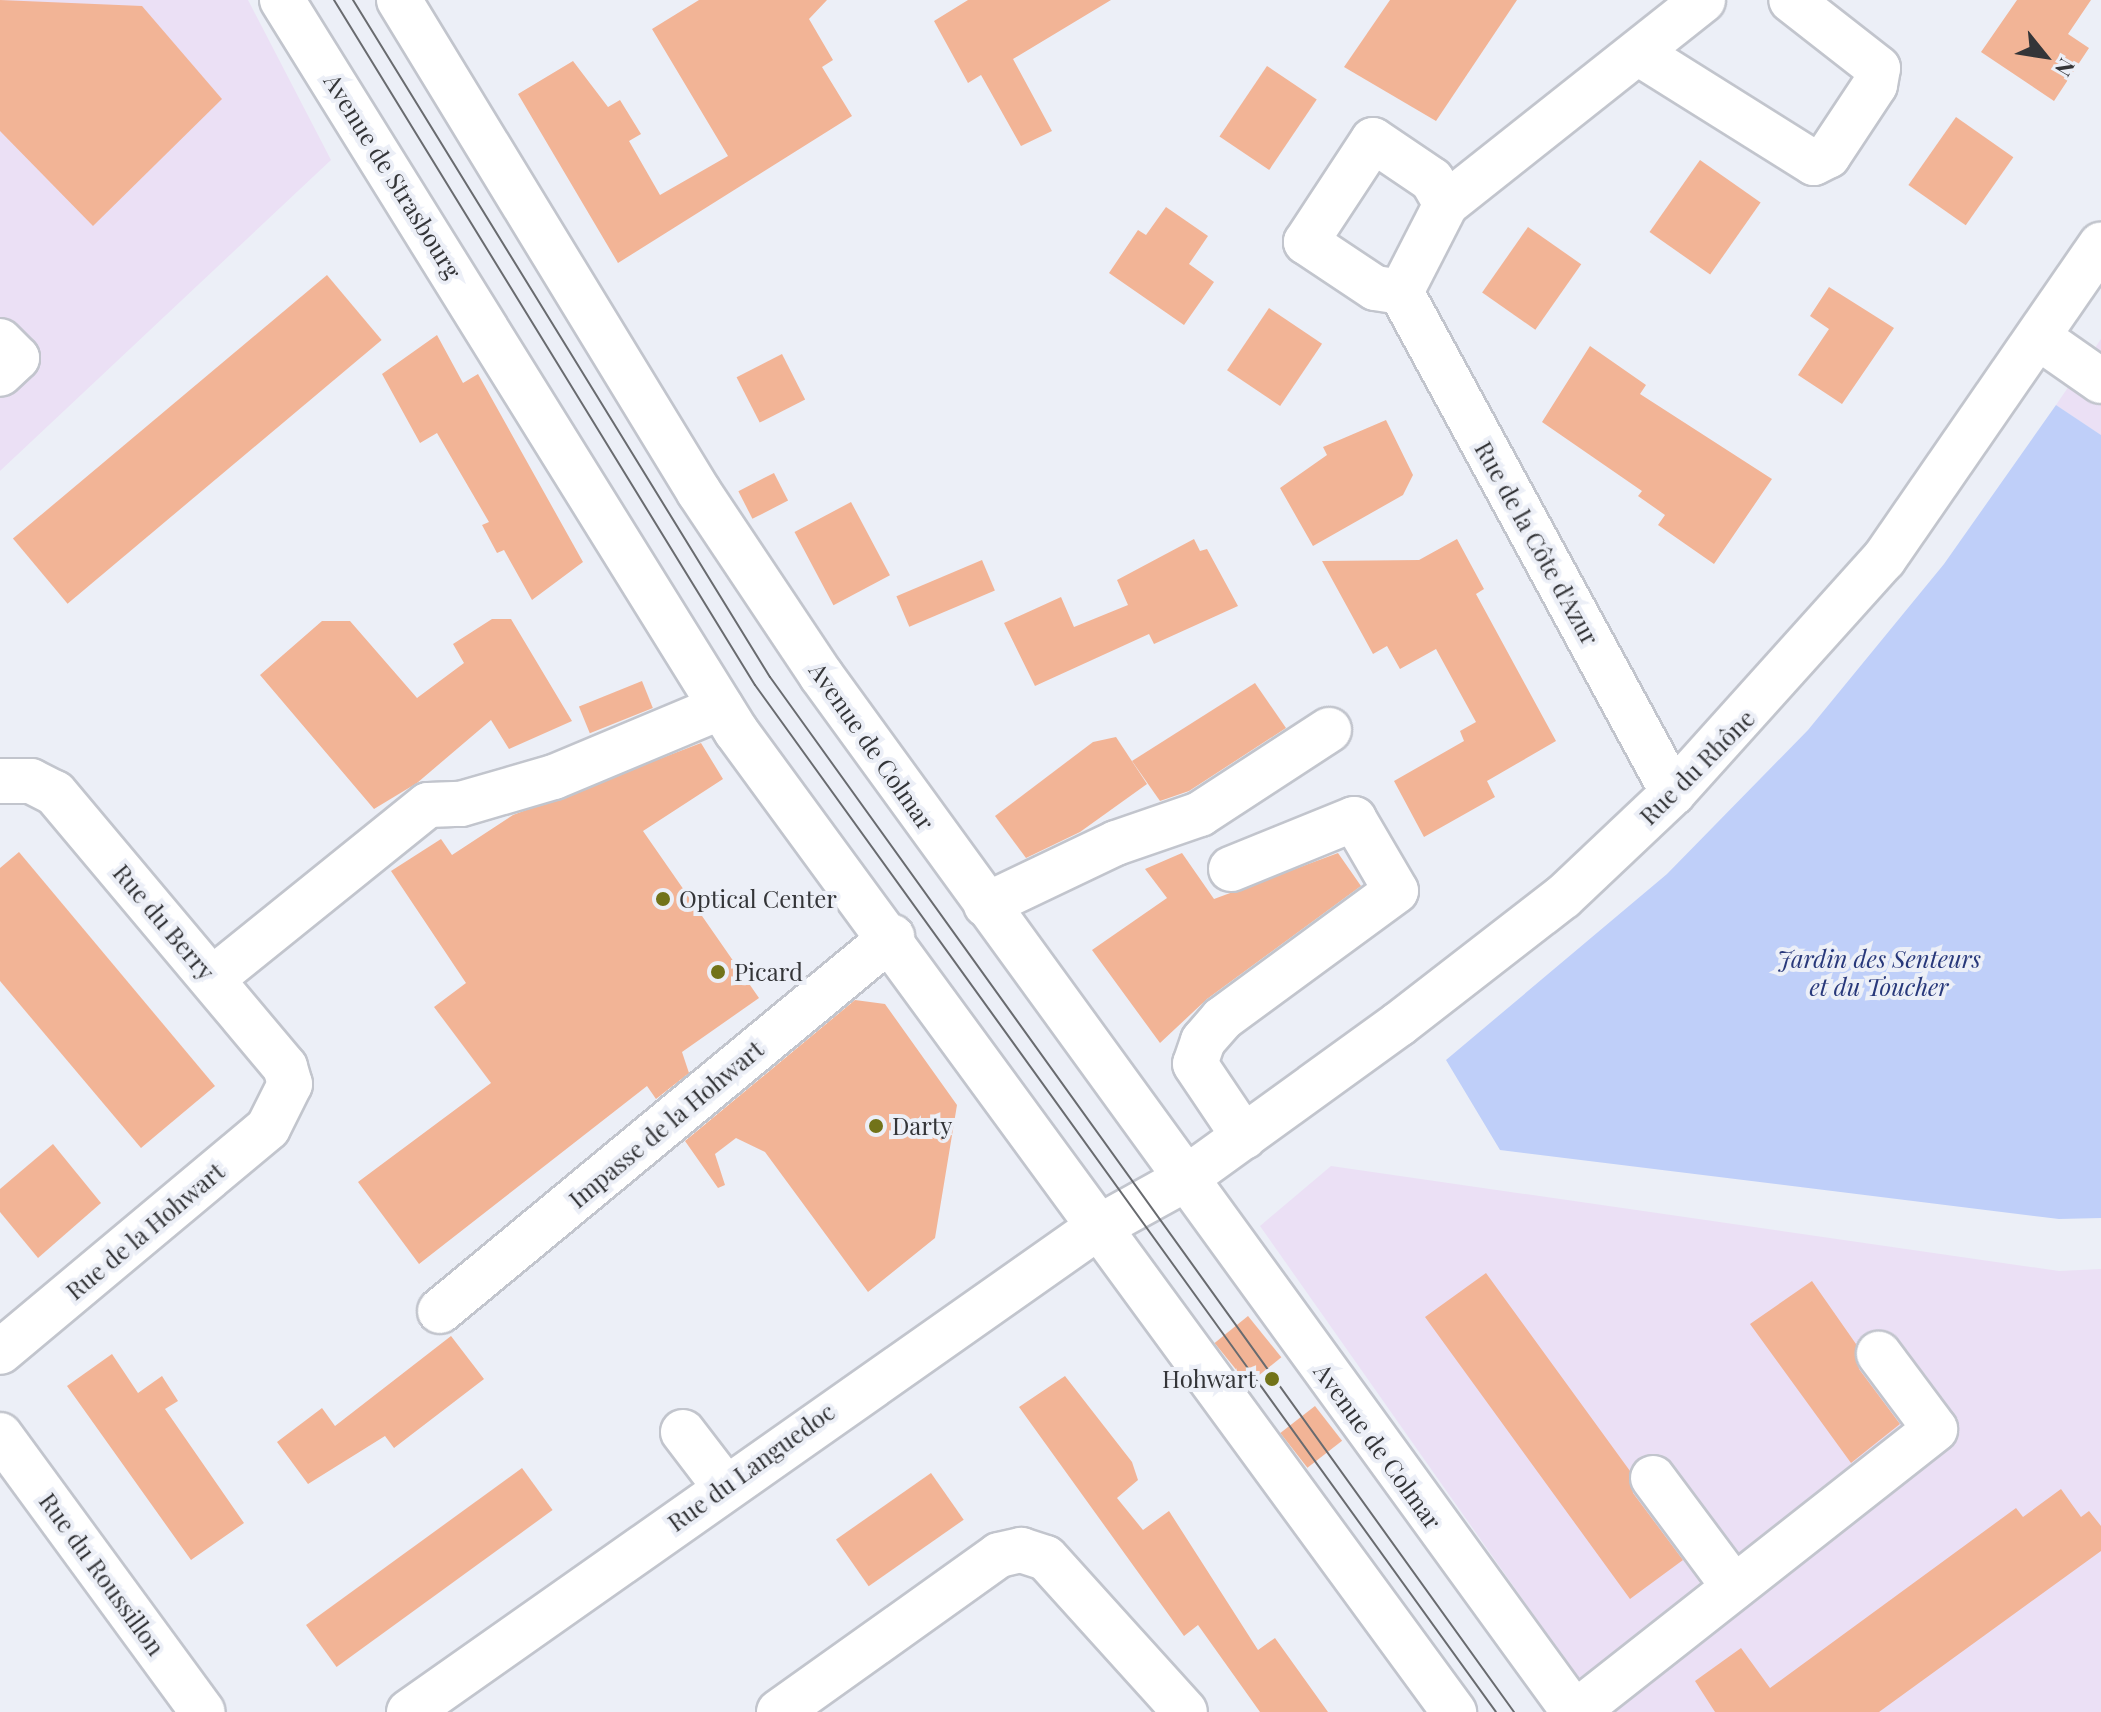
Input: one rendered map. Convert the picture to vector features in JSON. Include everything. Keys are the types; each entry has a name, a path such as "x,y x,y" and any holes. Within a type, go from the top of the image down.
{"main road":[{"name":"Avenue de Strasbourg","path":"282,0 504,352 721,707"},
{"name":"Avenue de Colmar","path":"399,0 585,296 699,492 1182,1181 1575,1712"},
{"path":"1446,204 1432,180 1373,140 1306,242 1375,288 1401,292 1446,204 1640,54 1703,0"},
{"path":"1640,54 1814,163 1836,144 1875,85 1878,68 1791,0"},
{"name":"Rue du Rhône","path":"1182,1181 1563,897 1673,793 1884,559 2101,245"},
{"name":"Rue de la Côte d'Azur","path":"1401,292 1673,793"},
{"path":"2038,337 2101,381"},
{"path":"0,341 17,358 0,374"},
{"path":"212,979 428,805 461,804 554,777 721,707 892,937 1097,1228 1454,1712"},
{"path":"986,905 1116,843 1200,814 1329,730"},
{"name":"Rue du Berry","path":"0,781 31,781 55,793 285,1067 284,1106"},
{"path":"1231,869 1354,819 1396,891 1222,1019 1203,1041 1195,1064 1244,1137"},
{"name":"Impasse de la Hohwart","path":"440,1311 892,937"},
{"name":"Rue de la Hohwart","path":"0,1352 268,1128 284,1106"},
{"path":"1097,1228 1182,1181"},
{"name":"Rue du Languedoc","path":"409,1712 1097,1228"},
{"path":"1575,1712 1935,1429 1879,1354"},
{"path":"683,1432 725,1487"},
{"name":"Rue du Roussillon","path":"0,1435 203,1712"},
{"path":"1653,1478 1734,1587"},
{"path":"779,1712 999,1555 1021,1550 1046,1558 1185,1712"}],"shaded area":[{"path":"0,0 248,0 331,160 0,471"},
{"path":"2101,339 2101,435 2056,405"},
{"path":"1331,1166 2059,1271 2101,1269 2101,1712 1602,1712 1260,1226"}],"green space":[{"name":"Jardin des Senteurs et du Toucher","path":"2056,405 2101,435 2101,1218 2059,1219 1500,1150 1446,1060 1667,874 1808,730 1944,564"}],"building":[{"path":"0,0 142,6 222,99 93,226 0,131"},
{"path":"699,0 827,0 809,19 833,60 822,67 852,116 618,263 518,94 573,61 608,107 620,100 641,134 629,141 660,195 728,156 652,29"},
{"path":"968,0 1111,0 1013,59 1052,131 1021,146 981,75 968,83 934,21"},
{"path":"1390,0 1517,0 1436,121 1344,67"},
{"path":"2017,0 2091,0 2068,34 2089,48 2054,101 1981,52"},
{"path":"1267,66 1317,100 1269,170 1219,136"},
{"path":"1956,117 2013,157 1966,225 1908,185"},
{"path":"1700,160 1761,202 1710,275 1650,232"},
{"path":"1166,207 1208,236 1189,264 1214,282 1184,325 1109,273 1138,230 1146,235"},
{"path":"1528,227 1581,264 1535,330 1482,293"},
{"path":"327,275 382,340 68,604 13,539"},
{"path":"1829,287 1894,328 1842,404 1798,375 1829,329 1810,316"},
{"path":"1269,308 1322,344 1280,406 1227,370"},
{"path":"437,335 463,383 478,374 583,562 532,600 504,550 497,553 482,525 489,522 437,433 420,443 382,374"},
{"path":"1590,346 1646,385 1640,394 1772,479 1714,564 1658,525 1665,515 1638,496 1642,491 1542,422"},
{"path":"782,354 805,399 760,423 737,377"},
{"path":"1386,420 1413,475 1403,495 1313,546 1280,488 1327,455 1323,447"},
{"path":"774,473 788,501 752,519 738,491"},
{"path":"851,502 890,575 833,605 794,532"},
{"path":"1194,539 1200,551 1207,549 1238,606 1154,644 1149,634 1035,686 1004,623 1061,597 1074,627 1128,605 1117,580"},
{"path":"1457,539 1484,589 1476,594 1556,741 1487,781 1495,797 1424,837 1394,781 1464,741 1460,731 1476,722 1436,649 1400,669 1387,646 1373,654 1322,561 1419,560"},
{"path":"982,560 995,590 909,627 896,596"},
{"path":"492,619 511,619 572,721 509,749 491,720 417,783 374,809 260,675 322,621 350,621 417,698 464,663 453,644"},
{"path":"642,681 653,708 590,733 579,706"},
{"path":"1255,683 1286,728 1189,791 1160,801 1132,761"},
{"path":"1116,737 1147,784 1080,832 1026,858 995,816 1093,742"},
{"path":"701,743 723,779 643,831 759,998 682,1052 689,1073 656,1099 647,1086 419,1264 358,1182 491,1083 434,1007 466,983 391,871 441,839 452,855 513,815"},
{"path":"19,852 215,1086 141,1148 0,981 0,868"},
{"path":"1182,853 1214,899 1338,853 1361,886 1207,999 1160,1043 1092,950 1167,898 1145,869"},
{"path":"855,1000 885,1004 957,1105 935,1238 868,1292 765,1152 736,1138 715,1154 725,1185 718,1188 685,1141"},
{"path":"53,1144 101,1203 38,1258 0,1212 0,1189"},
{"path":"1486,1273 1630,1471 1633,1493 1683,1560 1630,1599 1425,1317"},
{"path":"1812,1281 1856,1344 1859,1369 1900,1424 1851,1463 1750,1324"},
{"path":"1248,1316 1281,1357 1248,1384 1215,1343"},
{"path":"451,1336 484,1379 394,1448 385,1436 308,1484 277,1442 322,1408 335,1426"},
{"path":"112,1354 138,1393 162,1376 178,1401 165,1409 244,1523 191,1560 67,1386"},
{"path":"1065,1376 1132,1462 1138,1480 1117,1498 1143,1530 1169,1511 1258,1650 1275,1638 1328,1712 1260,1712 1198,1625 1184,1636 1019,1407"},
{"path":"1315,1406 1342,1441 1307,1468 1280,1433"},
{"path":"522,1468 553,1510 337,1667 306,1625"},
{"path":"931,1473 964,1520 869,1586 836,1540"},
{"path":"2061,1489 2081,1517 2089,1511 2101,1526 2101,1551 1879,1712 1715,1712 1695,1681 1741,1648 1770,1688 2016,1508 2023,1517"}],"tram line":[{"path":"334,0 755,685 1496,1712"},
{"path":"353,0 770,677 1514,1712"}],"place":[{"name":"Optical Center","path":"663,899"},
{"name":"Picard","path":"718,972"},
{"name":"Darty","path":"876,1126"},
{"name":"Hohwart","path":"1272,1379"}]}
